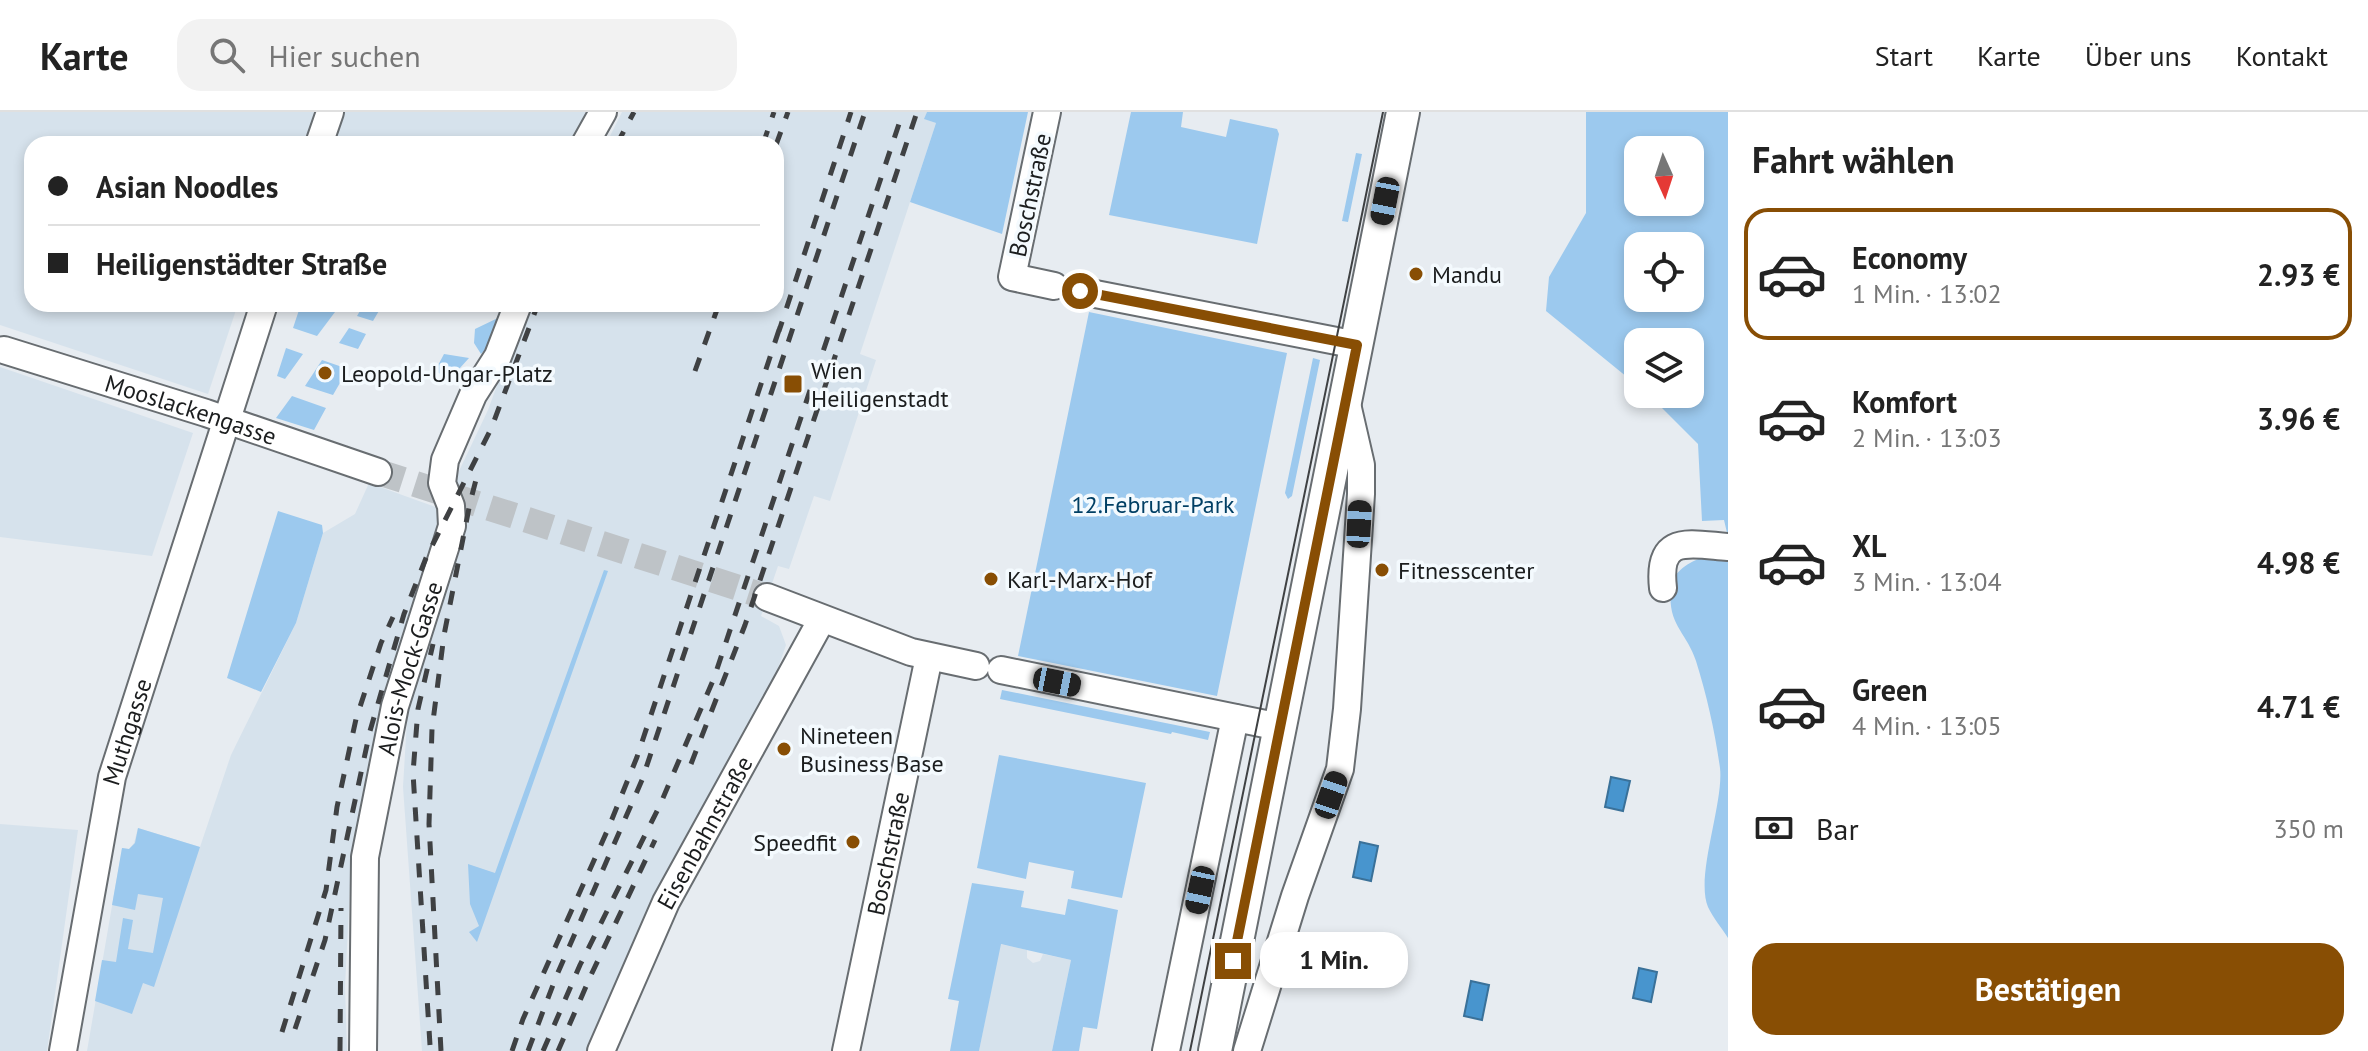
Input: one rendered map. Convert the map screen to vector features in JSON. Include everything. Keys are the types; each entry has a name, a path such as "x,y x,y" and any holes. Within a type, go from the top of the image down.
{"main road":[{"path":"1215,1051 1403,112"}],"street":[{"path":"322,136 330,112"},
{"path":"590,136 603,112"},
{"name":"Boschstraße","path":"1047,112 1012,277 1054,286"},
{"path":"1080,291 1357,345"},
{"path":"227,420 261,312"},
{"name":"Alois-Mock-Gasse","path":"363,1051 365,857 395,706 452,526 451,506 442,483 445,460 473,395 498,356 515,312"},
{"name":"Mooslackengasse","path":"4,350 227,420 378,472"},
{"path":"1247,1051 1295,896 1340,769 1347,709 1361,494 1361,465 1347,401"},
{"name":"Muthgasse","path":"63,1051 112,777 227,420"},
{"path":"1663,588 1660,564 1666,553 1689,544 1728,547"},
{"path":"767,597 929,657 1280,727"},
{"name":"Eisenbahnstraße","path":"601,1051 666,902 822,619"},
{"name":"Boschstraße","path":"846,1051 929,657"},
{"path":"1166,1051 1235,718"}],"shaded area":[{"path":"0,112 588,112 574,136 24,136 24,312 235,312 208,394 0,325"},
{"path":"622,112 927,112 925,119 936,123 860,354 876,360 830,501 814,496 789,569 778,566 761,616 779,626 786,645 777,671 675,860 587,1051 422,1051 403,787 408,704 467,490 423,584 374,740 351,868 345,986 347,1051 87,1051 122,848 129,849 134,843 138,828 200,847 231,755 296,623 323,533 355,514 369,483 441,509 488,410 524,312 784,312 784,136 610,136"},
{"path":"0,367 193,433 152,556 0,537"},
{"path":"1611,777 1630,781 1623,811 1605,807"},
{"path":"0,824 78,830 47,1051 0,1051"},
{"path":"1360,842 1378,846 1371,881 1353,877"},
{"path":"1000,944 1027,950 1027,958 1033,963 1040,961 1043,954 1071,960 1052,1051 979,1051"},
{"path":"1639,968 1657,972 1651,1002 1633,998"},
{"path":"1471,981 1489,985 1482,1020 1464,1016"}],"green space":[{"path":"927,112 1028,112 1002,234 910,202 936,123 924,119"},
{"path":"1131,112 1183,112 1181,127 1226,137 1230,119 1277,129 1279,134 1257,244 1109,215"},
{"path":"1586,112 1728,112 1728,537 1724,520 1702,521 1698,444 1662,408 1704,408 1704,328 1624,328 1624,375 1546,311 1549,277 1586,213"},
{"path":"1356,153 1362,154 1348,222 1342,221"},
{"path":"298,312 335,312 317,336 293,328"},
{"path":"359,312 378,312 373,321 357,316"},
{"name":"12.Februar-Park","path":"1089,312 1287,353 1217,696 1018,656"},
{"path":"500,317 489,345 481,354 474,343 475,329"},
{"path":"349,328 366,334 358,349 339,343"},
{"path":"286,348 303,354 285,379 277,376"},
{"path":"444,354 469,358 450,379 435,371"},
{"path":"1313,358 1320,360 1292,496 1288,499 1285,493"},
{"path":"322,360 348,369 333,395 305,386"},
{"path":"292,396 326,408 314,430 276,418"},
{"path":"278,511 322,525 323,533 296,623 261,692 227,678"},
{"path":"1704,557 1728,558 1728,938 1710,911 1705,894 1707,859 1720,783 1716,741 1696,661 1675,619 1671,601 1672,582 1678,572"},
{"path":"604,570 608,571 477,942 469,932 479,926 470,904 468,864 495,873"},
{"path":"1002,690 1210,732 1208,740 1171,734 1000,699"},
{"path":"999,755 1146,783 1122,898 1071,888 1074,871 1029,862 1026,879 977,868"},
{"path":"138,828 200,847 154,987 143,983 132,1014 95,1001 102,960 116,962 123,918 133,920 128,949 153,953 163,898 138,894 135,910 112,905 122,848 129,849 135,843"},
{"path":"972,883 1024,891 1021,907 1065,915 1068,899 1118,910 1097,1029 1083,1027 1079,1051 1052,1051 1071,960 1001,944 979,1051 950,1051 959,1001 948,999"}],"tunnel":[{"path":"378,472 767,597"}],"tram line":[{"path":"1190,1051 1383,112"}],"railway":[{"path":"621,136 634,112"},
{"path":"766,136 774,112"},
{"path":"779,136 788,112"},
{"path":"780,327 779,331 851,112"},
{"path":"528,1051 556,977 642,780 865,112"},
{"path":"543,1051 580,965 660,805 714,678 903,112"},
{"path":"691,764 745,625 917,112"},
{"path":"295,1029 325,940 370,731 404,614 426,558 491,429 535,312"},
{"path":"695,371 716,312"},
{"path":"512,1051 637,757 781,324"},
{"path":"441,1051 429,824 432,729 444,635 479,468"},
{"path":"282,1032 326,890 337,807 356,719 381,643 393,617"},
{"path":"430,1045 413,773 418,709 433,644"},
{"path":"558,1051 655,840"},
{"path":"340,1051 341,908"}],"place":[{"name":"Mandu","path":"1416,274"},
{"name":"Leopold-Ungar-Platz","path":"325,373"},
{"name":"Wien Heiligenstadt","path":"793,384"},
{"name":"Fitnesscenter","path":"1382,570"},
{"name":"Karl-Marx-Hof","path":"991,579"},
{"name":"Nineteen Business Base","path":"784,749"},
{"name":"Speedfit","path":"853,842"}],"route":[{"path":"1080,291 1357,345 1233,961"}]}
